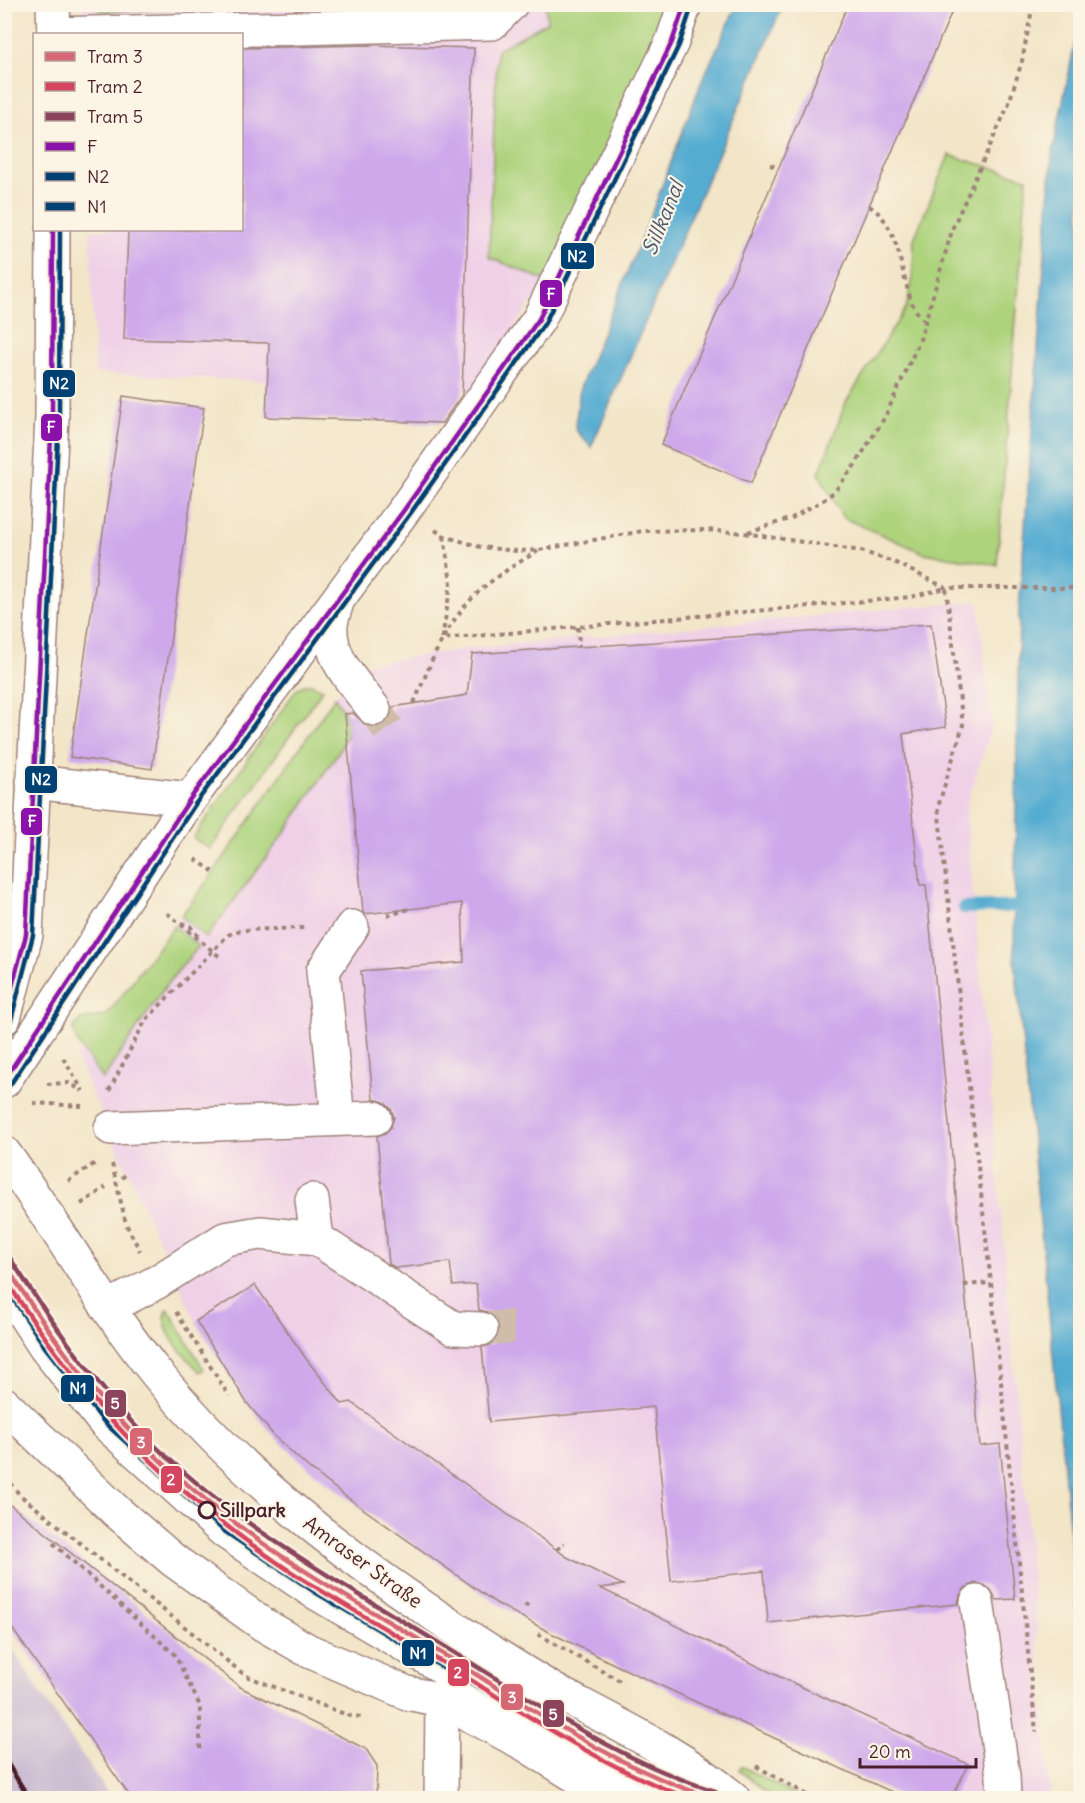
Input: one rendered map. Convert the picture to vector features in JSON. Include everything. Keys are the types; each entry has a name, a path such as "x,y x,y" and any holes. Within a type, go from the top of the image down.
{"street":[{"path":"53,4 54,33"},
{"path":"72,33 371,16 492,23 511,4"},
{"path":"4,1081 190,799 404,510 539,319 672,42 685,4"},
{"path":"4,1018 26,934 52,417 53,231"},
{"path":"337,602 331,624 332,646 343,669 374,710"},
{"path":"283,671 303,663 322,661 343,669"},
{"path":"33,782 190,799"},
{"path":"338,1119 323,971 352,927"},
{"path":"103,1130 375,1118"},
{"name":"Amraser Straße","path":"4,1137 8,1162 156,1373 232,1456 265,1487 360,1561 463,1634 553,1689 675,1755 733,1798"},
{"path":"312,1200 317,1239"},
{"path":"109,1308 157,1282 225,1239 261,1233 317,1239 453,1328 481,1329"},
{"path":"4,1284 45,1347 105,1424 224,1531 313,1591 376,1628 643,1781 688,1798"},
{"path":"4,1404 116,1511 173,1560 264,1625 309,1651 407,1693 442,1700 526,1745 610,1798"},
{"path":"360,1561 376,1628 407,1693"},
{"path":"976,1602 1003,1776 1004,1798"},
{"path":"441,1798 442,1700"}],"path":[{"path":"744,533 792,518 817,505 835,491 855,465 885,417 909,368 926,322 952,227 1011,95 1024,50 1033,4"},
{"path":"770,165 779,167"},
{"path":"869,206 882,215 889,227 911,302 926,322"},
{"path":"404,510 444,536 490,549 539,550 643,531 706,530 744,533 870,554 896,563 946,588"},
{"path":"442,639 451,583 444,536"},
{"path":"414,703 442,639 458,615 478,593 509,568 539,550"},
{"path":"442,639 911,597 946,588 1010,586 1080,588"},
{"path":"946,588 963,725 938,807 991,1283 1037,1740"},
{"path":"578,627 579,647"},
{"path":"188,854 214,872"},
{"path":"167,913 220,957"},
{"path":"107,1094 145,1021 228,935 241,930 352,927"},
{"path":"44,1084 69,1083 83,1091 62,1055"},
{"path":"36,1104 103,1130 126,1224 141,1252"},
{"path":"964,1285 991,1283"},
{"path":"171,1305 234,1403"},
{"path":"53,1543 175,1655 200,1706 200,1753"},
{"path":"557,1550 564,1543"},
{"path":"525,1607 529,1601"},
{"path":"537,1634 626,1684"},
{"path":"752,1764 813,1798"}],"shaded area":[{"path":"83,5 671,5 546,281 472,391 95,373 90,231 243,231 243,33 84,33"},
{"path":"978,601 992,725 966,808 1051,1798 905,1798 620,1667 526,1620 496,1603 308,1467 275,1437 247,1403 195,1320 76,1058 214,872 335,697 367,664 473,648"},
{"path":"4,1637 41,1694 111,1798 5,1798"}],"green space":[{"path":"94,5 255,5 102,12"},
{"path":"546,5 671,5 546,281 489,257 497,50 547,22"},
{"path":"949,155 1027,178 997,565 924,553 843,518 819,474 846,402 906,308 913,278 914,239"},
{"path":"311,684 323,689 210,849 193,838 296,690"},
{"path":"335,697 345,714 347,734 339,751 286,831 206,938 181,916"},
{"path":"174,926 199,946 167,984 103,1079 78,1044 73,1029 80,1020 107,1015"},
{"path":"168,1309 204,1369 200,1372 174,1343 169,1334 165,1317"},
{"path":"741,1766 801,1798 773,1798 739,1770"}],"water":[{"name":"Sillkanal","path":"737,5 783,5 591,447 575,429 580,388 651,215 701,83"},
{"path":"1080,18 1080,1636 1014,951 1019,610 1052,155"}],"building":[{"path":"848,4 955,4 751,483 661,445"},
{"path":"367,45 474,48 462,395 442,423 266,417 269,343 124,339 128,231 243,231 243,48"},
{"path":"123,396 204,408 152,769 70,757"},
{"path":"931,624 946,727 903,734 920,885 926,885 980,1446 1000,1444 1015,1599 996,1600 991,1590 975,1583 965,1588 958,1604 768,1623 764,1571 671,1581 654,1407 489,1422 482,1347 490,1345 497,1339 500,1329 498,1321 491,1313 479,1310 476,1284 453,1286 450,1262 396,1268 389,1264 377,1136 385,1133 391,1127 394,1117 391,1109 384,1102 373,1099 361,971 464,962 462,903 364,914 345,714 353,713 367,726 377,727 385,724 391,716 393,707 467,695 472,654"},
{"path":"255,1285 307,1360 342,1404 351,1402 567,1557 623,1585 600,1588 780,1677 968,1764 952,1798 905,1798 549,1632 496,1603 341,1493 275,1437 247,1403 196,1321"},
{"path":"4,1500 240,1687 366,1749 377,1766 376,1798 131,1798 4,1617"}],"waterway":[{"path":"964,908 1029,906"}],"tunnel":[{"path":"374,709 388,729"},
{"path":"481,1329 520,1326"}],"railway":[{"path":"4,1758 29,1798"}],"tram line":[{"name":"5","path":"10,1258 71,1348 105,1391 141,1432 215,1498 254,1527 336,1581 554,1714 616,1750 681,1779 715,1791"},
{"name":"3","path":"4,1263 59,1344 104,1402 153,1454 226,1516 312,1576 583,1740 647,1773 713,1798"},
{"name":"2","path":"4,1277 33,1321 94,1400 161,1471 238,1535 324,1593 455,1670 569,1741 628,1772 689,1798"}],"transit line":[{"name":"F","path":"4,1080 190,799 404,510 539,319 672,42 685,4"},
{"name":"N2","path":"10,1085 196,803 410,514 545,323 679,45 692,6"},
{"name":"F","path":"4,1016 26,935 52,417 53,231"},
{"name":"N2","path":"11,1020 33,935 59,417 60,231"},
{"name":"N1","path":"4,1285 45,1347 105,1423 224,1531 313,1591 430,1660 643,1781 688,1798"}],"place":[{"name":"Sillpark","path":"207,1510"}]}
